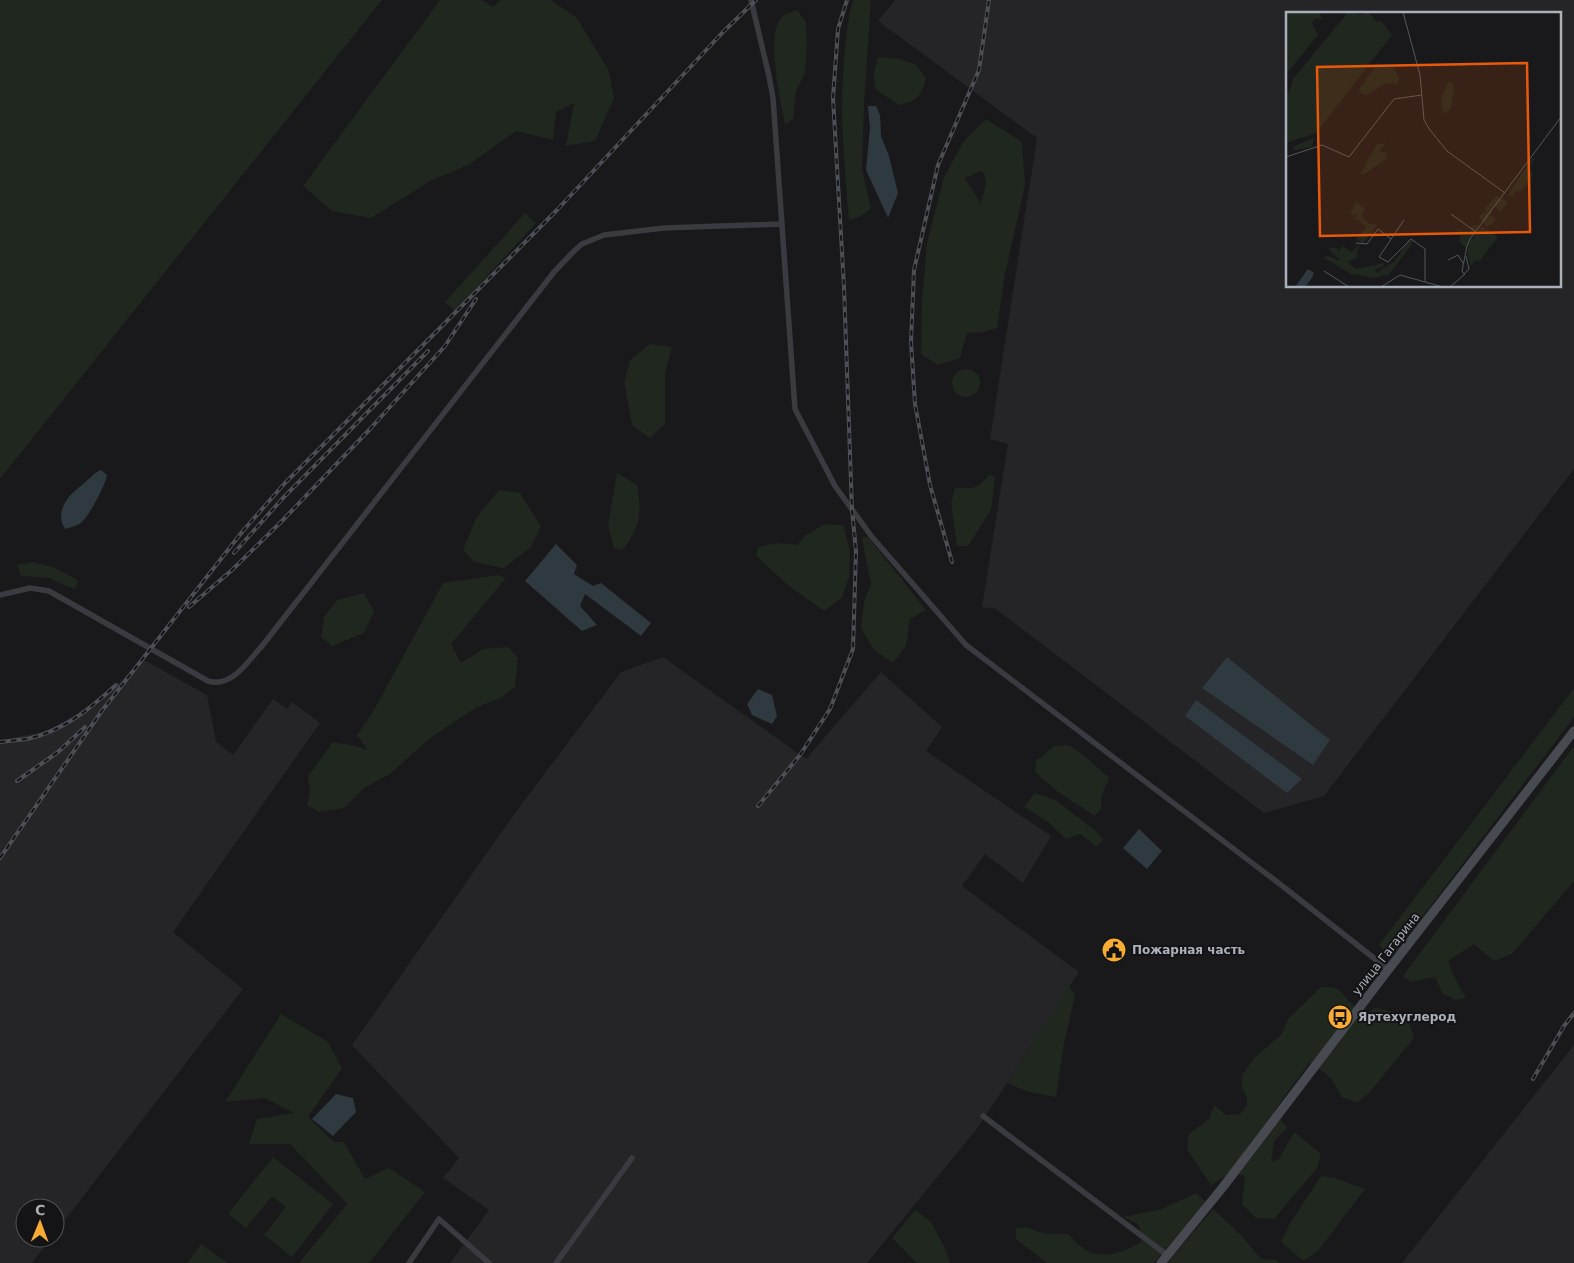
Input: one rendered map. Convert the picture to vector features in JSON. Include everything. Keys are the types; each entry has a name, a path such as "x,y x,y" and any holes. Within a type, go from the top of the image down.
{"main road":[{"name":"улица Гагарина","path":"1161,1263 1223,1187 1574,731"}],"street":[{"path":"751,0 772,90 795,409 835,486 872,537 966,645 1389,970"},
{"path":"0,595 30,588 49,591 208,681 216,683 225,681 235,676 262,646 554,272 574,251 593,239 604,235 639,230 782,224"},
{"path":"983,1116 1167,1255"},
{"path":"556,1263 632,1158"},
{"path":"410,1263 439,1219 489,1263"}],"shaded area":[{"path":"0,0 382,0 0,479"},
{"path":"440,0 482,0 493,7 501,0 551,0 577,18 609,71 614,98 595,141 566,146 574,103 556,112 553,140 516,131 468,165 432,180 371,218 332,211 303,186"},
{"path":"853,0 871,0 862,169 871,209 859,217 849,220 842,93 847,30"},
{"path":"895,0 1574,0 1574,469 1324,796 1264,813 996,609 982,607 1008,444 990,439 1037,138 878,21"},
{"path":"797,10 806,22 805,73 796,91 793,119 785,124 775,68 775,37 777,24 783,16"},
{"path":"878,57 901,59 916,65 926,78 918,97 911,102 899,105 875,89 874,73"},
{"path":"868,106 876,106 880,115 881,136 889,156 898,193 888,218 866,170 870,128"},
{"path":"986,119 1022,142 1025,185 1005,274 997,328 984,332 967,333 960,358 938,365 921,354 922,300 927,243 944,177 964,141","holes":["980,171 984,172 986,183 981,204 965,178"]},
{"path":"525,213 536,223 455,311 445,302"},
{"path":"650,344 672,347 665,373 665,424 650,438 632,425 624,382 630,360"},
{"path":"966,369 976,373 980,383 976,393 966,397 956,393 952,383 956,373"},
{"path":"101,470 107,475 106,480 90,512 81,523 65,529 61,516 64,504 77,489"},
{"path":"617,473 637,485 640,512 637,526 623,550 614,548 608,526"},
{"path":"989,475 995,477 991,510 968,546 957,546 951,503 955,488 978,486"},
{"path":"499,490 520,493 541,526 531,547 504,568 474,562 463,550 476,518"},
{"path":"825,524 843,525 850,550 849,577 842,598 824,611 789,586 756,556 758,547 776,543 797,545 806,535"},
{"path":"867,536 926,610 910,619 906,646 893,663 874,650 861,628 864,602 871,584 862,539"},
{"path":"556,544 577,565 574,574 593,586 601,583 651,623 641,636 585,594 580,606 597,625 582,631 525,581"},
{"path":"33,562 53,567 78,580 76,588 49,578 21,576 17,565"},
{"path":"498,575 506,578 451,644 461,663 483,649 508,647 518,658 515,687 501,698 477,707 430,738 390,774 364,788 344,808 319,812 307,805 310,791 308,776 333,742 368,750 357,735 374,710 443,583"},
{"path":"364,593 374,611 364,633 332,646 321,637 324,617 337,600"},
{"path":"663,657 806,759 881,672 942,727 926,751 1051,836 1023,883 985,854 962,886 1079,972 979,1126 867,1263 450,1263 489,1210 443,1178 459,1158 352,1045 515,813 621,672"},
{"path":"1227,657 1330,740 1313,765 1202,688"},
{"path":"142,659 207,695 216,742 233,755 273,699 287,709 292,702 320,723 173,932 243,989 65,1220 65,1198 15,1198 15,1248 43,1248 32,1263 0,1263 0,740 44,732 98,705"},
{"path":"1574,688 1574,717 1391,958 1379,945"},
{"path":"758,689 772,695 777,716 772,724 752,715 747,704"},
{"path":"1196,700 1302,779 1287,793 1185,716"},
{"path":"1069,745 1086,757 1109,778 1101,797 1101,809 1095,816 1058,792 1035,772 1036,761 1054,746"},
{"path":"1574,746 1574,881 1512,954 1494,961 1474,944 1448,961 1466,998 1456,1000 1443,994 1435,977 1411,982 1403,976"},
{"path":"1035,793 1057,801 1097,832 1104,840 1096,846 1080,834 1066,839 1048,822 1024,807"},
{"path":"1139,829 1162,851 1147,869 1123,848"},
{"path":"1069,986 1075,995 1064,1044 1056,1097 1029,1092 1007,1083"},
{"path":"1321,987 1337,989 1366,1015 1374,1008 1379,1008 1399,1015 1410,1026 1414,1038 1369,1093 1357,1103 1342,1097 1332,1080 1324,1072 1309,1063 1274,1111 1287,1128 1274,1141 1271,1162 1279,1159 1294,1132 1321,1154 1317,1168 1274,1219 1256,1218 1242,1204 1245,1183 1244,1175 1225,1176 1211,1185 1187,1149 1189,1134 1209,1119 1214,1105 1226,1115 1240,1114 1247,1105 1247,1097 1242,1088 1242,1075 1254,1058 1281,1035 1288,1019"},
{"path":"281,1014 328,1042 342,1068 308,1117 334,1142 344,1142 365,1179 389,1168 425,1192 369,1263 299,1263 347,1204 290,1144 249,1144 257,1119 294,1113 265,1098 225,1102"},
{"path":"1574,1045 1574,1263 1402,1263"},
{"path":"336,1094 353,1098 356,1112 333,1136 312,1119"},
{"path":"273,1157 333,1204 292,1257 264,1235 286,1207 272,1196 246,1228 228,1214"},
{"path":"1321,1176 1336,1178 1365,1189 1318,1251 1303,1261 1281,1242 1289,1225"},
{"path":"1196,1193 1206,1202 1154,1263 1047,1263 1016,1239 1016,1228 1026,1227 1047,1234 1069,1234 1086,1250 1104,1255 1114,1254 1144,1240 1138,1224 1123,1217 1162,1209"},
{"path":"1213,1209 1241,1235 1261,1259 1276,1260 1280,1263 1167,1263"},
{"path":"915,1210 931,1222 944,1246 950,1263 917,1263 892,1238"},
{"path":"201,1244 228,1263 187,1263"}],"railway":[{"path":"0,858 101,712 242,532 285,483 557,210 723,32 756,0"},
{"path":"758,806 800,755 830,709 853,649 856,551 852,510 844,287 833,98 838,29 847,0"},
{"path":"952,562 930,485 915,404 911,342 914,270 938,165 979,70 989,0"},
{"path":"189,607 232,570 281,522 370,429 445,346 476,299"},
{"path":"234,553 283,498 428,351"},
{"path":"0,742 27,739 52,731 86,711 116,685"},
{"path":"17,781 58,752 85,727"},
{"path":"1533,1079 1564,1026 1574,1013"}],"place":[{"name":"Пожарная часть","path":"1114,950"},
{"name":"Яртехуглерод","path":"1340,1017"}]}
